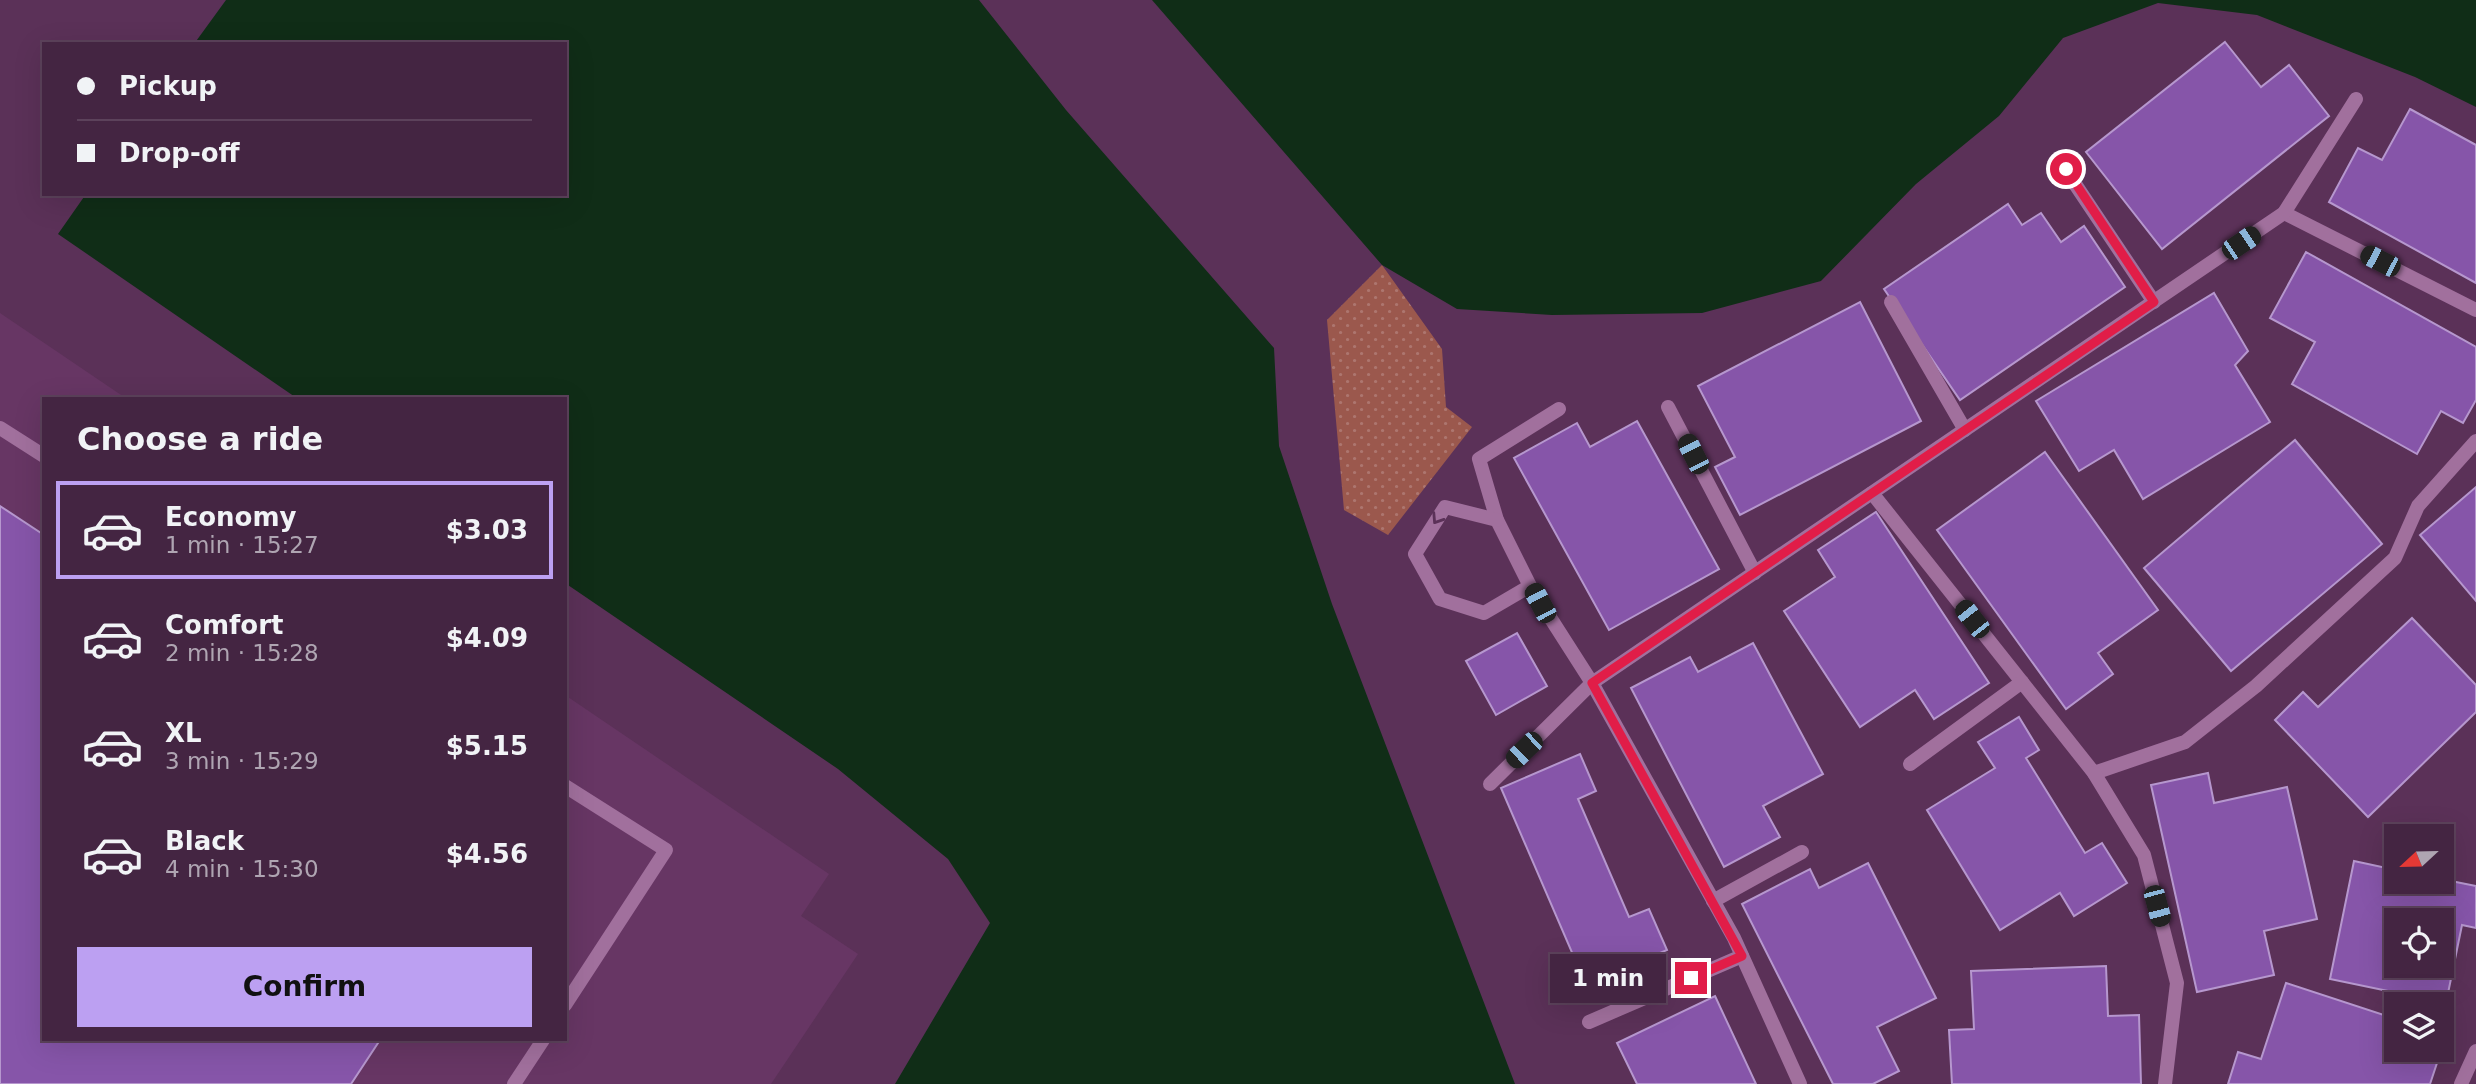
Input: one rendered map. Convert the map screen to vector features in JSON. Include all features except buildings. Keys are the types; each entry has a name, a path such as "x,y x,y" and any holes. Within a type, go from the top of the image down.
{"lane":[{"path":"1490,784 1592,683 2284,213 2356,99"},
{"path":"2066,169 2154,302"},
{"path":"2284,213 2476,310"},
{"path":"1891,302 1965,430"},
{"path":"1668,407 1755,573"},
{"path":"1559,409 1479,459 1497,520 1530,586 1592,683 1713,901 1742,956 1800,1084"},
{"path":"0,428 42,455"},
{"path":"2094,773 2185,742 2256,686 2395,558 2418,506 2476,441"},
{"path":"1872,493 2094,773 2144,855 2177,983 2165,1084"},
{"path":"1497,520 1445,506 1415,554 1440,599 1484,612 1530,586"},
{"path":"1910,764 2022,682"},
{"path":"567,787 666,850 567,1002"},
{"path":"1713,901 1802,852"},
{"path":"1589,1022 1742,956"},
{"path":"514,1084 542,1041"},
{"path":"2461,1084 2476,1051"}],"shaded area":[{"path":"226,0 979,0 1066,110 1274,348 1279,446 1332,604 1515,1084 895,1084 990,923 948,859 838,769 567,584 567,397 295,397 58,234 85,196 567,196 567,42 195,42"},
{"path":"1152,0 2476,0 2476,107 2415,77 2257,15 2158,3 2063,38 1999,116 1916,184 1821,281 1702,313 1552,315 1457,309 1382,265"},
{"path":"1382,265 1442,349 1446,407 1472,427 1388,535 1344,510 1327,320"},
{"path":"0,313 124,397 42,397 42,1041 567,1041 567,696 829,874 801,916 858,954 771,1084 0,1084"}],"route":[{"path":"1691,978 1742,956 1592,683 2154,302 2066,169"}]}
